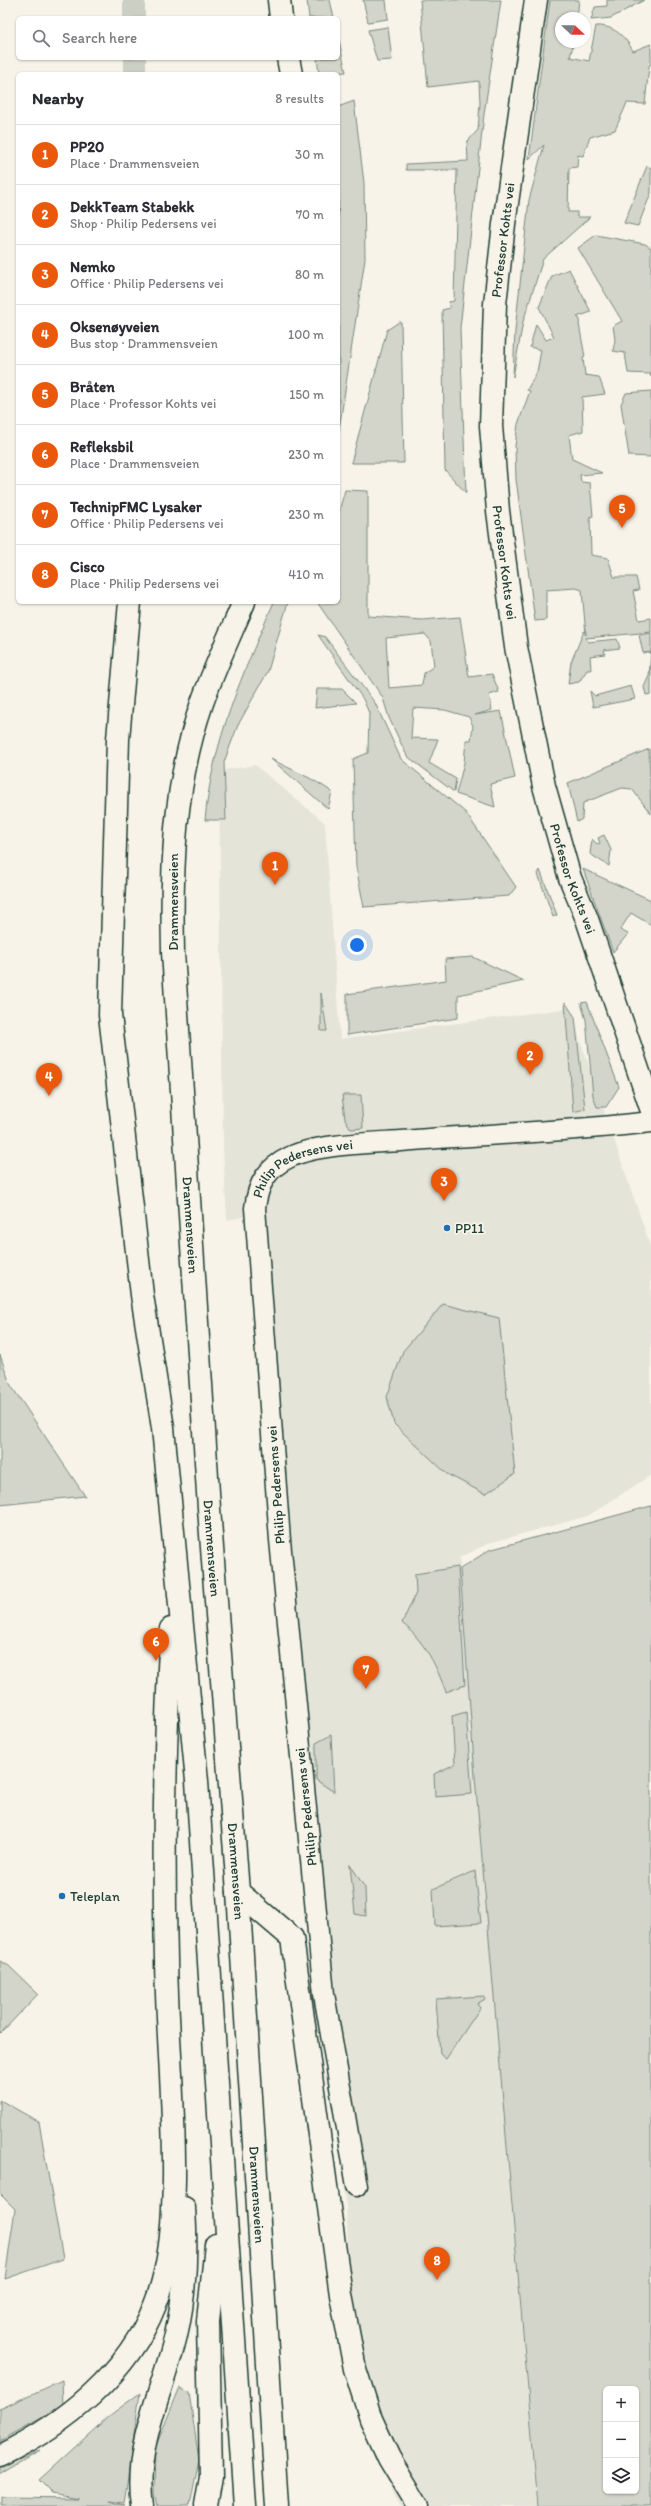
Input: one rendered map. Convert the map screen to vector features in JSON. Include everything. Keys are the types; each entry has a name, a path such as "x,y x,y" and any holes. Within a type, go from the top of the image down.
{"main road":[{"path":"279,0 281,16"},
{"name":"Professor Kohts vei","path":"536,0 504,224 495,304 491,426 498,511 516,647 544,786 570,878 587,919 651,1108"},
{"path":"288,60 291,72"},
{"path":"130,604 118,739 110,1015 142,1295 163,1428 197,1781 222,2186 245,2506"},
{"name":"Drammensveien","path":"243,604 202,703 188,752 176,821 172,873 173,952 209,1508 238,1892 277,2506"},
{"path":"0,2456 58,2423 88,2398 110,2375 146,2326 156,2304 169,2252 175,2136 166,1960 166,1872 169,1665 175,1558"},
{"path":"238,1892 292,1938 341,2295 355,2369 371,2419 389,2458 418,2506"},
{"path":"142,2500 143,2456 152,2414 176,2336 185,2293 187,2254 183,2187 175,2136"},
{"path":"206,2506 211,2469 208,2321 222,2186"}],"street":[{"name":"Philip Pedersens vei","path":"357,2186 324,1994 276,1500 255,1208 258,1190 267,1173 291,1157 315,1150 366,1143 605,1127 651,1122"}],"shaded area":[{"path":"307,0 330,0 334,16 309,16"},
{"path":"363,0 386,0 388,19 368,22"},
{"path":"420,0 501,0 484,114 460,328 466,493 445,470 442,310 450,308 449,302 454,301 457,170 406,170 406,164 468,161 467,142 478,130 480,104 479,81 428,87"},
{"path":"550,0 579,0 578,12 555,12 555,48 572,48 570,57 589,61 596,26 608,27 618,32 633,51 651,44 651,64 649,66 645,104 627,103 615,130 590,137 583,156 578,155 577,167 569,168 568,212 577,212 577,217 590,217 543,259 523,322 513,377 515,331 529,200 544,145 529,159"},
{"path":"607,0 644,0 611,18 591,20 595,7 607,6"},
{"path":"388,27 392,60 377,61 368,30"},
{"path":"340,45 346,72 319,72 317,60 340,60"},
{"path":"354,101 364,183 365,259 340,423 340,106"},
{"path":"647,166 651,168 651,193 638,226 624,223"},
{"path":"596,235 645,244 651,248 651,377 650,374 628,373 625,353 613,351 615,340 613,326 622,321 578,248"},
{"path":"569,269 591,312 577,317 580,319 579,324 585,357 583,358 585,375 599,377 605,394 582,397 583,431 569,435 572,459 602,473 580,475 581,482 590,483 593,516 590,517 591,555 608,558 614,577 636,577 639,590 633,591 639,620 651,618 651,632 586,638 588,642 617,639 620,648 604,650 605,654 590,656 591,670 587,670 579,682 568,684 571,662 584,631 586,635 582,590 576,588 546,590 546,620 535,621 516,479 515,446 518,424 530,391 527,390 537,372 541,350 530,347 536,324 546,340 554,337 539,307 552,276"},
{"path":"401,322 404,463 351,463 387,330"},
{"path":"651,391 651,457 629,456 621,404 626,393"},
{"path":"345,490 368,491 368,616 422,620 460,617 469,677 492,674 499,692 489,695 492,710 475,715 501,711 515,778 490,784 495,807 456,794 464,763 466,740 471,740 473,726 469,717 445,710 413,708 411,738 438,739 429,763 456,779 454,792 407,756 389,718 383,698 318,604 340,604 340,508","holes":["425,634 431,641 434,666 424,673 422,685 389,688 386,638"]},
{"path":"273,604 287,604 268,671 238,725 224,762 226,820 205,820 214,763 230,708"},
{"path":"651,633 651,652 643,653 639,635"},
{"path":"318,635 325,637 375,703 401,759 466,813 516,887 509,896 364,907 356,867 353,759 368,753 369,713 363,699"},
{"path":"651,652 651,694 646,695 644,687 649,676"},
{"path":"631,686 635,699 593,707 590,691 595,696"},
{"path":"317,689 342,689 356,703 315,708"},
{"path":"649,749 651,814 632,789 622,788 583,803 582,819 577,822 568,783"},
{"path":"271,759 310,778 332,792 328,809"},
{"path":"255,765 325,823 340,1039 569,1008 651,1248 651,1475 588,1516 489,1543 459,1558 475,1777 537,2506 399,2506 357,2414 344,2170 248,1216 227,1220 223,1148 219,771"},
{"path":"604,835 611,850 609,866 590,854 592,839 597,844 600,843 598,838"},
{"path":"583,869 651,900 651,925 631,913 620,930 628,934 613,952"},
{"path":"540,870 557,915 553,917 538,874"},
{"path":"473,957 524,981 458,995 458,1018 347,1035 347,994 446,980 445,959"},
{"path":"321,993 327,1031 321,1031"},
{"path":"565,1002 575,1017 585,1109 573,1112"},
{"path":"587,1002 619,1087 606,1107 597,1107 593,1096 586,1020 581,1003"},
{"path":"342,1095 361,1095 363,1128 351,1129 345,1119"},
{"path":"443,1304 499,1318 515,1474 485,1494 447,1474 394,1424 387,1397 403,1351"},
{"path":"0,1355 10,1384 85,1496 0,1505"},
{"path":"651,1506 651,2506 538,2506 475,1777 460,1569 489,1550"},
{"path":"458,1567 465,1685 446,1692 429,1654 417,1638 402,1623 416,1593 415,1574"},
{"path":"466,1712 472,1794 435,1797 434,1774 455,1764 452,1716"},
{"path":"331,1735 334,1792 316,1780 316,1743"},
{"path":"350,1864 365,1888 366,1916 355,1914"},
{"path":"475,1871 481,1923 435,1926 433,1889"},
{"path":"0,1961 9,1966 38,1994 0,2034"},
{"path":"484,1996 485,1999 477,2004 480,2008 446,2059 440,2054 436,1999"},
{"path":"0,2100 39,2122 63,2259 5,2279 15,2209 0,2194"},
{"path":"62,2380 63,2406 0,2441 0,2409"},
{"path":"180,2387 189,2393 199,2460 190,2506 157,2506 154,2493 155,2448"},
{"path":"140,2393 124,2504 110,2502 125,2506 0,2506 0,2497 78,2498 52,2493 39,2480 109,2416"},
{"path":"40,2451 0,2475 0,2468"}],"tunnel":[{"path":"134,0 134,16"},
{"path":"135,60 135,72"}],"place":[{"name":"Bråten","path":"622,528"},
{"name":"PP20","path":"275,885"},
{"name":"DekkTeam Stabekk","path":"530,1075"},
{"name":"Oksenøyveien","path":"49,1096"},
{"name":"Nemko","path":"444,1201"},
{"name":"PP11","path":"447,1228"},
{"name":"Refleksbil","path":"156,1661"},
{"name":"TechnipFMC Lysaker","path":"366,1689"},
{"name":"Teleplan","path":"62,1896"},
{"name":"Cisco","path":"437,2280"}]}
